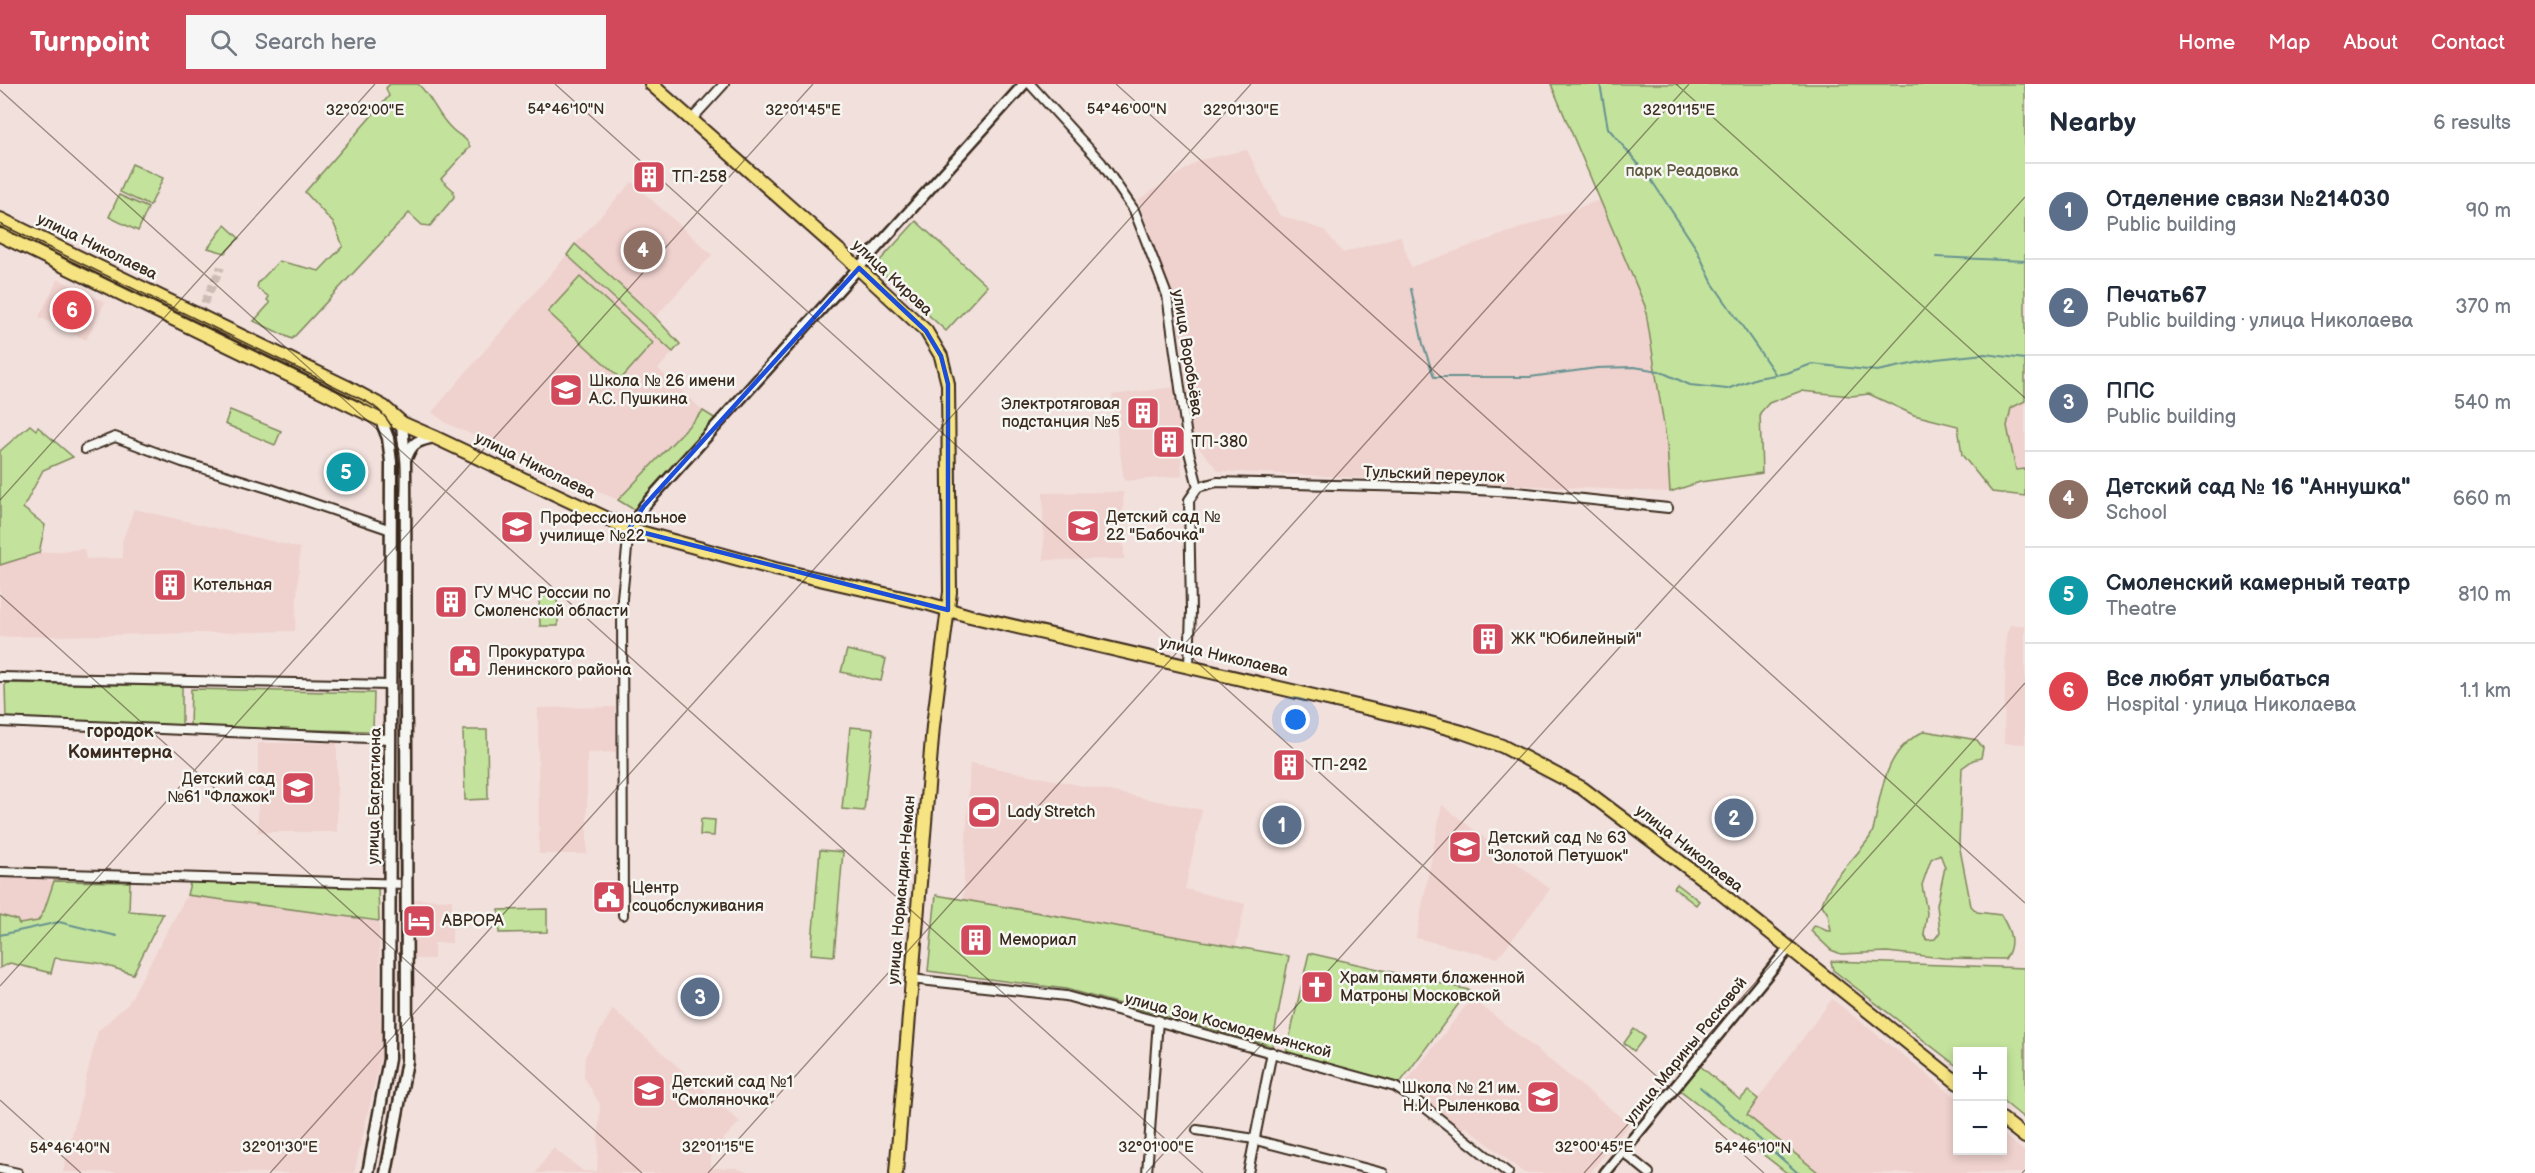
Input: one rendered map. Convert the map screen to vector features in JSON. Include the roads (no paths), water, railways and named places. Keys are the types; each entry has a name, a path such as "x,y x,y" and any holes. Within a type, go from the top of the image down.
{"main road":[{"name":"улица Кирова","path":"651,84 859,268 926,331 941,356 948,384 948,610"},
{"name":"улица Николаева","path":"0,219 371,399 392,413 403,429"},
{"name":"улица Николаева","path":"0,235 381,420 403,429 434,437 629,529 775,569 1448,728 1502,746 1582,788 1707,882 1953,1079"},
{"name":"улица Багратиона","path":"369,1173 389,1059 391,530 388,438 381,420"},
{"path":"388,438 403,429"},
{"name":"улица Багратиона","path":"386,1173 406,1061 405,462 403,429"},
{"path":"405,462 412,445 434,437"},
{"name":"улица Нормандия-Неман","path":"896,1173 933,726 948,610"},
{"path":"2007,1123 2025,1137"}],"street":[{"path":"691,120 724,84"},
{"path":"622,915 622,598 629,529 644,506 1024,84"},
{"name":"улица Воробьёва","path":"1030,84 1101,162 1134,210 1167,295 1189,452 1198,487"},
{"path":"179,322 199,314"},
{"path":"85,449 115,437 182,462 271,489 391,530"},
{"name":"Тульский переулок","path":"1198,487 1216,482 1415,487 1517,492 1668,508"},
{"path":"1189,665 1189,500 1198,487"},
{"path":"0,677 391,686"},
{"path":"0,722 391,739"},
{"path":"0,872 406,884"},
{"name":"улица Марины Расковой","path":"1605,1173 1789,948"},
{"name":"улица Зои Космодемьянской","path":"911,979 1066,996 1395,1086 1507,1173"},
{"path":"1147,1173 1158,1020"},
{"path":"1248,1173 1272,1052"},
{"path":"1197,1130 1254,1140 1383,1173"},
{"path":"1623,1152 1649,1173"},
{"path":"0,1169 18,1173"}],"waterway":[{"path":"1600,84 1608,128 1650,178 1696,248 1713,284 1776,375"},
{"path":"1936,257 2025,261"},
{"path":"1411,289 1423,344 1434,377 1530,377 1597,368 1634,367 1659,371 1690,385 1727,389 1757,378 1787,373 1812,364 1877,371 1936,359 1985,354 2025,359"},
{"path":"0,935 59,922 117,936"},
{"path":"1700,1087 1798,1173"}],"tunnel":[{"path":"199,314 221,267"}],"tram line":[{"path":"0,224 367,402 381,412 396,438 401,468 401,1059 380,1173"}],"place":[{"name":"ТП-258","path":"649,177"},
{"name":"Детский сад № 16 \"Аннушка\"","path":"643,250"},
{"name":"Все любят улыбаться","path":"72,310"},
{"name":"Школа № 26 имени А.С. Пушкина","path":"566,390"},
{"name":"Электротяговая подстанция №5","path":"1143,413"},
{"name":"ТП-380","path":"1169,442"},
{"name":"Смоленский камерный театр","path":"346,472"},
{"name":"Детский сад № 22 \"Бабочка\"","path":"1083,526"},
{"name":"Профессиональное училище №22","path":"517,527"},
{"name":"Котельная","path":"170,585"},
{"name":"ГУ МЧС России по Смоленской области","path":"451,602"},
{"name":"ЖК \"Юбилейный\"","path":"1488,639"},
{"name":"Прокуратура Ленинского района","path":"465,661"},
{"name":"ТП-292","path":"1289,765"},
{"name":"Детский сад №61 \"Флажок\"","path":"298,788"},
{"name":"Lady Stretch","path":"984,812"},
{"name":"Печать67","path":"1734,818"},
{"name":"Отделение связи №214030","path":"1282,825"},
{"name":"Детский сад № 63 \"Золотой Петушок\"","path":"1465,847"},
{"name":"Центр соцобслуживания","path":"609,897"},
{"name":"ABPOPA","path":"419,921"},
{"name":"Мемориал","path":"976,940"},
{"name":"Храм памяти блаженной Матроны Московской","path":"1317,987"},
{"name":"ППС","path":"700,997"},
{"name":"Детский сад №1 \"Смоляночка\"","path":"649,1091"},
{"name":"Школа № 21 им. Н.И. Рыленкова","path":"1543,1097"}],"district":[{"name":"городок Коминтерна","path":"120,741"}],"park label":[{"name":"парк Реадовка","path":"1682,171"}]}
